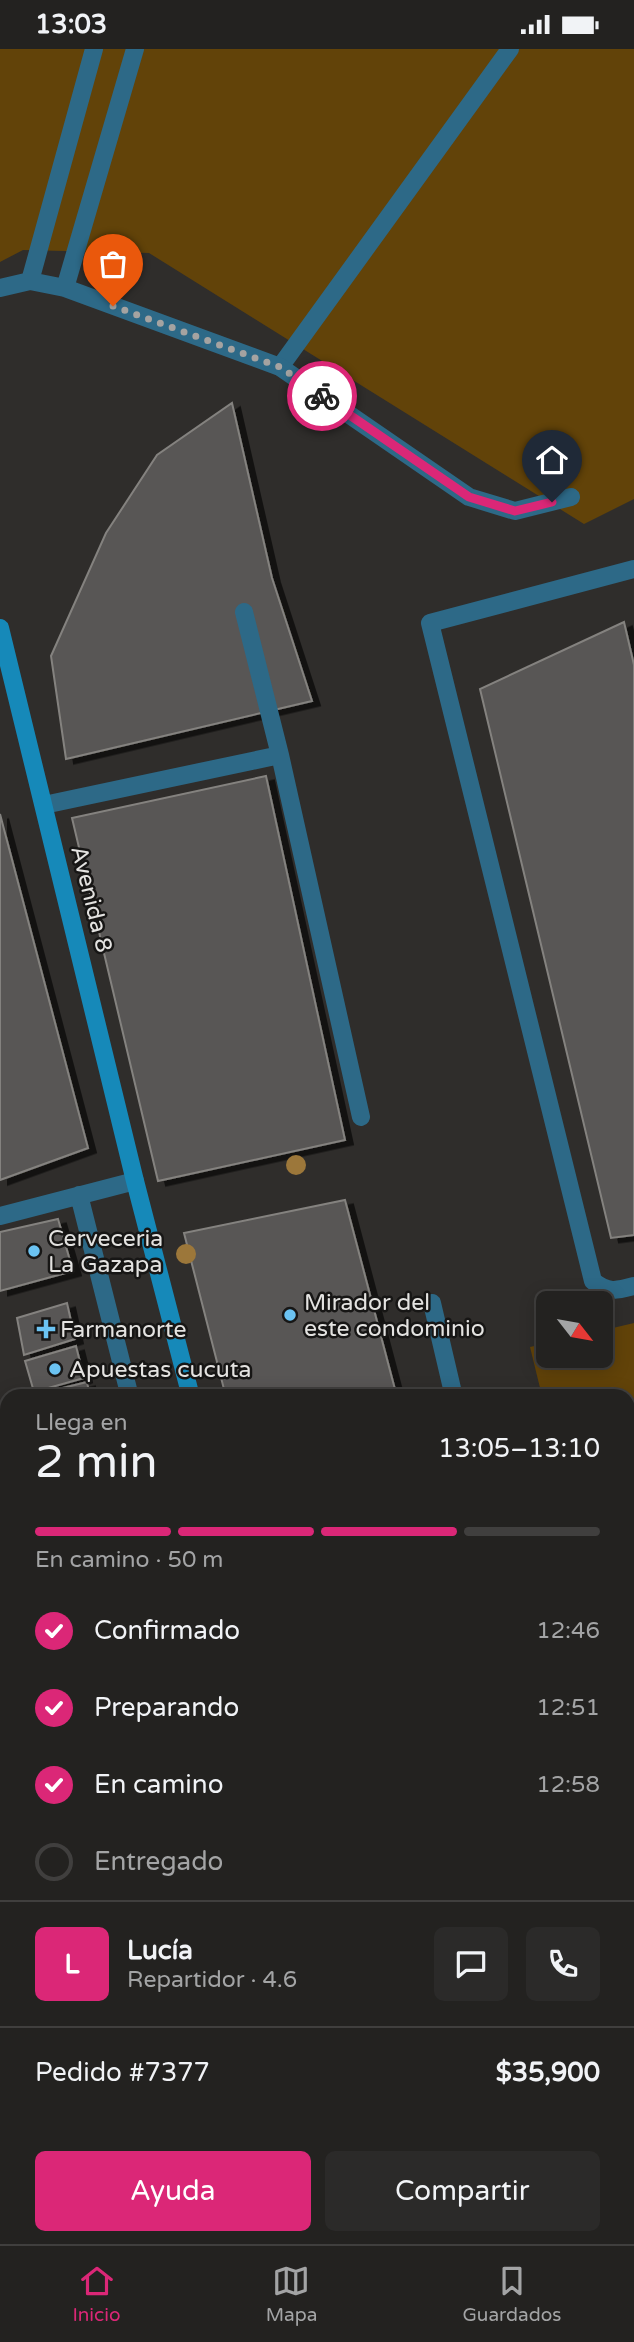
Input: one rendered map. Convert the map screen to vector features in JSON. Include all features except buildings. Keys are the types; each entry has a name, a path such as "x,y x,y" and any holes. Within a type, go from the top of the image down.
{"street":[{"path":"30,281 94,49"},
{"path":"65,288 135,49"},
{"path":"280,367 510,49"},
{"path":"0,288 30,281 65,288 280,367 469,497 515,511 571,497"},
{"path":"634,569 430,623 593,1281 603,1289 617,1291 634,1286"},
{"path":"244,612 280,755 361,1117"},
{"name":"Avenida 8","path":"0,628 135,1181 189,1389"},
{"path":"44,805 280,755"},
{"path":"0,1216 135,1181"},
{"path":"79,1195 128,1389"},
{"path":"432,1303 452,1389"}],"shaded area":[{"path":"0,49 634,49 634,499 584,524 149,253 23,250 0,262"},
{"path":"634,1323 634,1389 540,1389 530,1347 536,1346 536,1369 612,1369 613,1328"}],"way so far":[{"path":"113,306 280,367 322,396"}],"place":[{"name":"Cerveceria La Gazapa","path":"34,1251"},
{"name":"Mirador del este condominio","path":"290,1315"},
{"name":"Farmanorte","path":"46,1329"},
{"name":"Apuestas cucuta","path":"55,1369"}],"route":[{"path":"322,396 469,497 515,511 552,502"}]}
